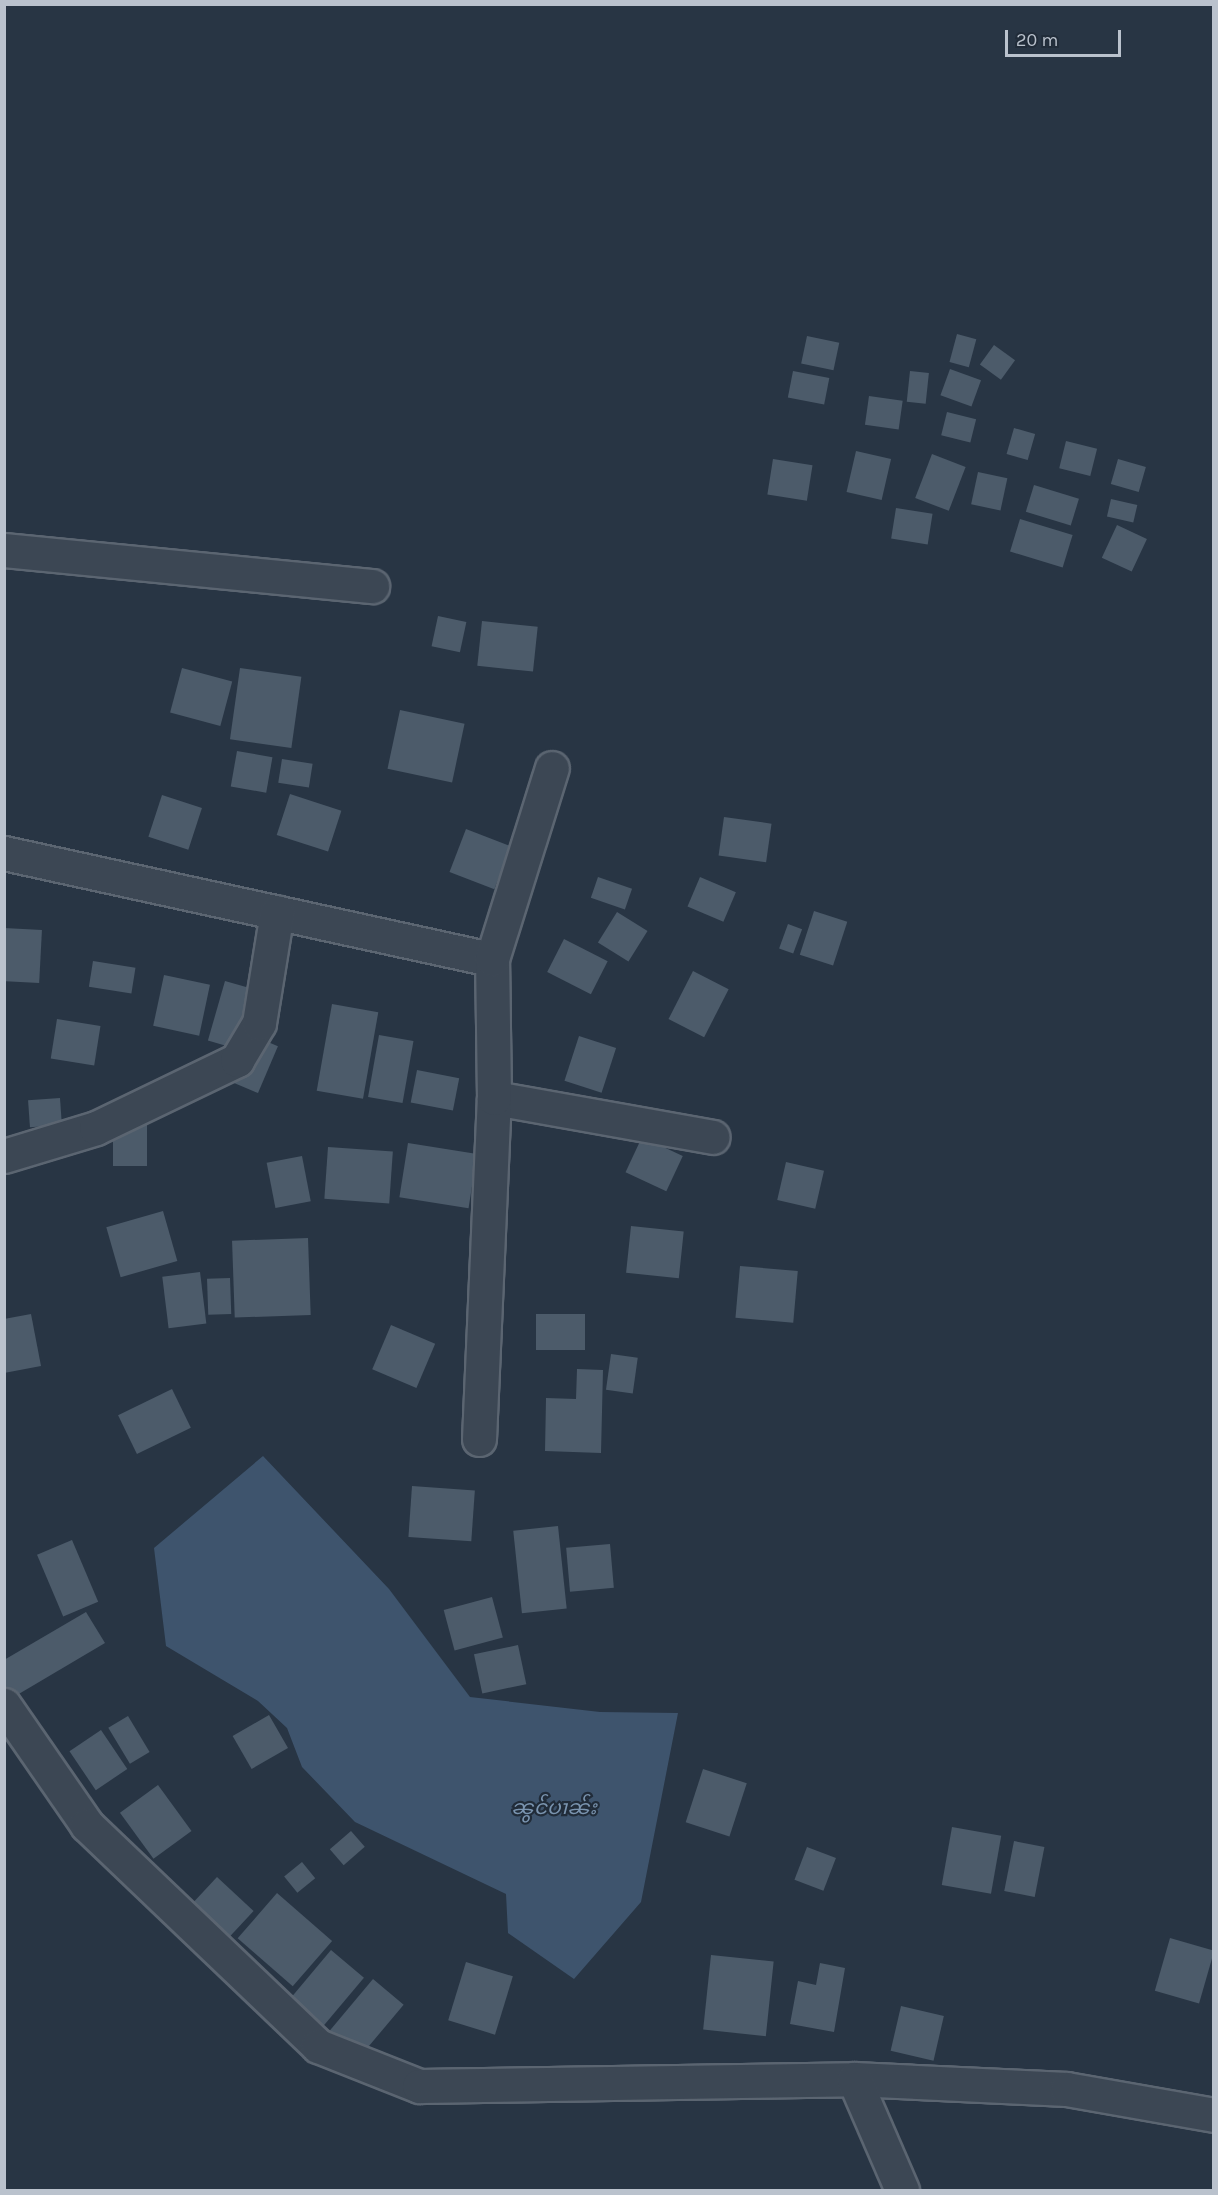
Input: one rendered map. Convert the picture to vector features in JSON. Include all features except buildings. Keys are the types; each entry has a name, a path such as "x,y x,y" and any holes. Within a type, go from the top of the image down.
{"street":[{"path":"4,550 372,586"},
{"path":"479,1439 494,1098 492,959 552,768"},
{"path":"4,853 492,959"},
{"path":"4,1156 96,1128 237,1060 259,1023 277,912"},
{"path":"494,1098 713,1137"},
{"path":"4,1705 87,1825 318,2046 419,2086 854,2079 1067,2090 1214,2115"},
{"path":"854,2079 902,2190"}],"water":[{"name":"ၼွင်ပၢၼ်း","path":"263,1456 389,1589 470,1697 600,1712 678,1713 641,1902 574,1979 508,1933 506,1894 355,1822 302,1767 287,1728 258,1701 166,1646 154,1548"}]}
